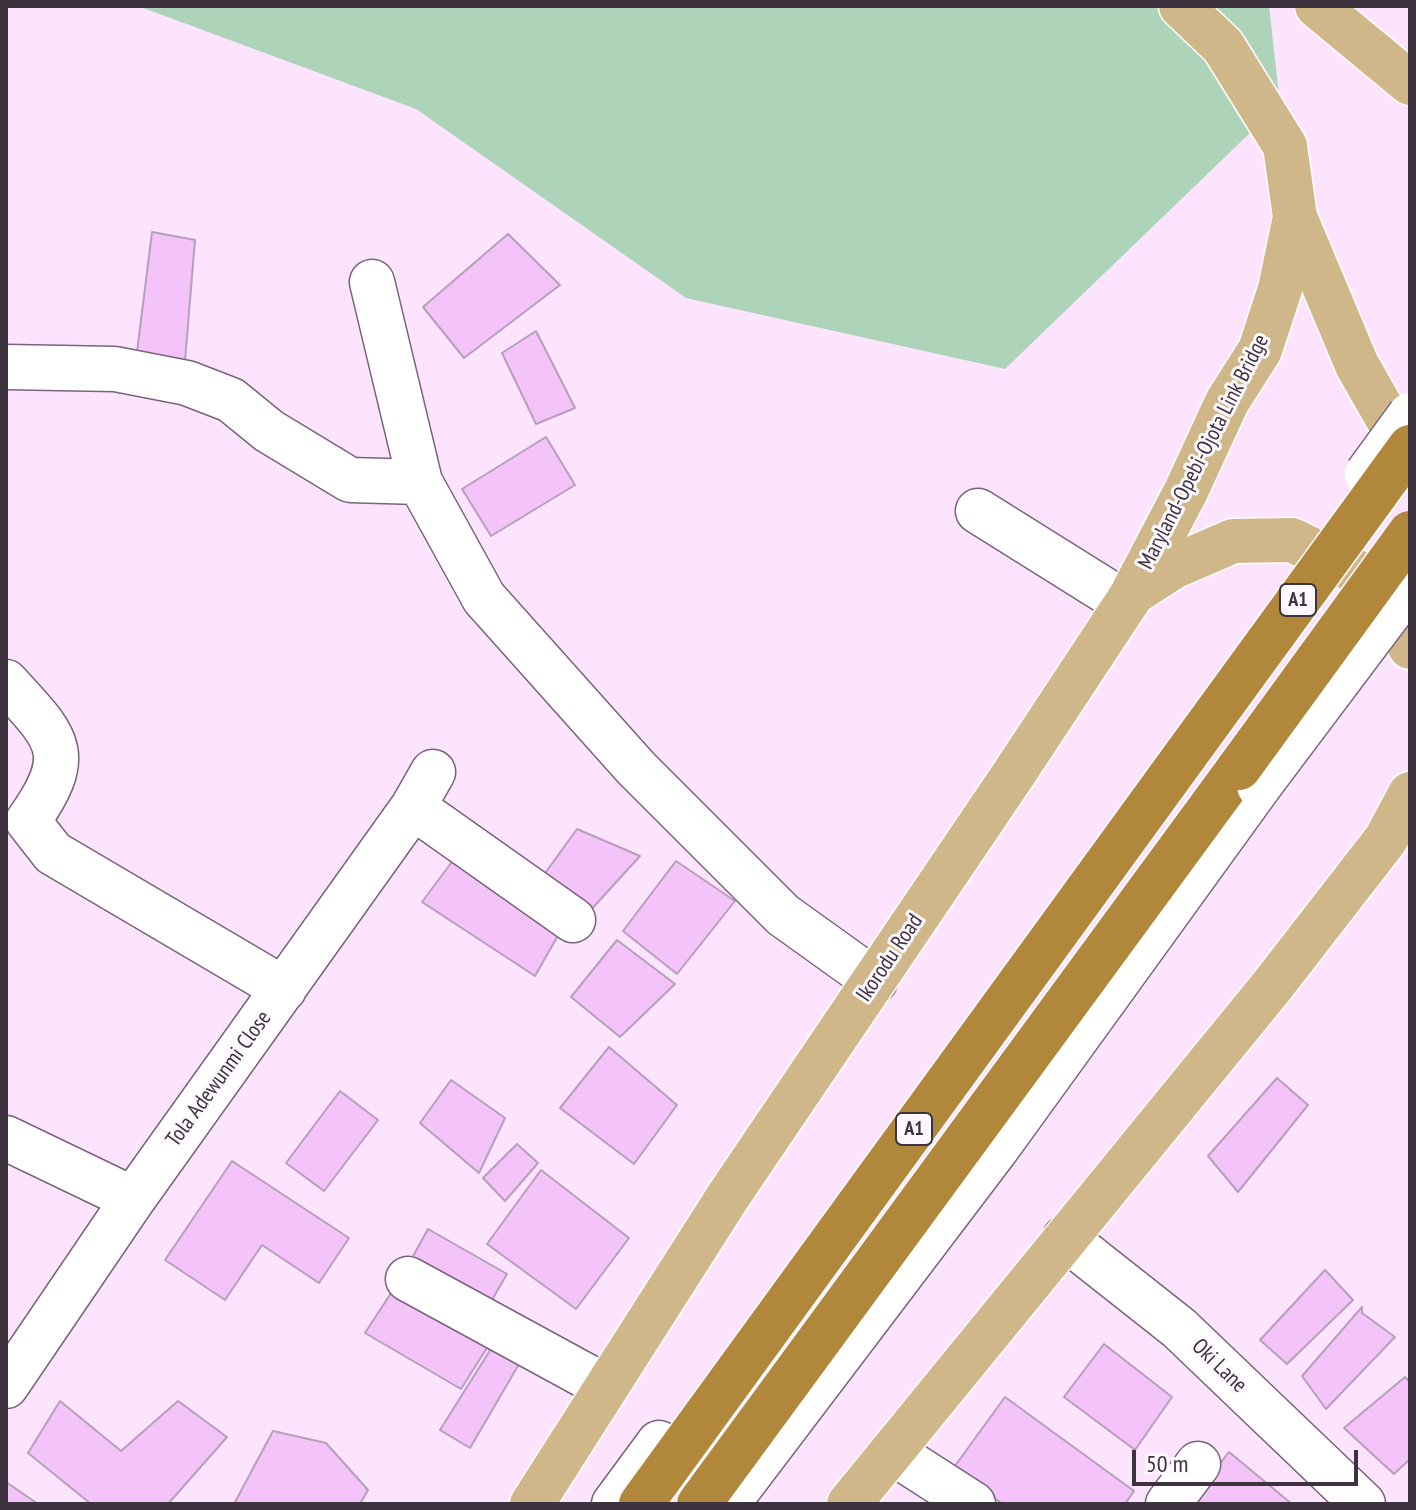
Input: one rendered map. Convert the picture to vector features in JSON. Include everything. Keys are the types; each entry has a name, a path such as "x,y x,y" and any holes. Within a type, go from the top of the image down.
{"highway":[{"name":"A1","path":"641,1504 1179,749 1410,447"},
{"name":"A1","path":"699,1504 1249,777 1410,533"}],"main road":[{"name":"Maryland-Opebi-Ojota Link Bridge","path":"1181,6 1223,46 1285,146 1295,217 1357,365 1410,458"},
{"path":"1317,6 1410,83"},
{"name":"Maryland-Opebi-Ojota Link Bridge","path":"1129,598 1186,491 1227,402 1260,350 1280,289 1295,217"},
{"name":"Ikorodu Road","path":"532,1504 729,1195 1129,598 1173,567 1233,541 1292,540 1357,572 1404,614"},
{"path":"849,1504 1272,986 1386,839 1410,794"}],"street":[{"path":"372,282 420,482 484,598 636,768 783,915 875,981"},
{"path":"6,367 115,369 187,383 231,400 269,431 350,480 420,482"},
{"path":"614,1504 966,1029 1179,749 1410,415"},
{"path":"978,511 1129,598"},
{"path":"727,1504 997,1148 1249,777 1404,614"},
{"path":"6,682 49,733 58,751 56,771 44,798 17,826 53,853 284,989"},
{"name":"Tola Adewunmi Close","path":"6,1386 133,1199 423,790 573,920"},
{"path":"6,1138 133,1199"},
{"name":"Oki Lane","path":"1065,1238 1179,1328 1363,1504"},
{"path":"408,1279 606,1387"},
{"path":"892,1452 973,1504"},
{"path":"1168,1504 1198,1464"}],"green space":[{"path":"138,6 1269,6 1280,104 1005,369 686,298 416,109"}],"building":[{"path":"152,232 195,240 185,361 137,352"},
{"path":"508,234 560,285 464,358 423,307"},
{"path":"536,331 575,408 536,424 502,353"},
{"path":"546,437 575,485 491,536 462,489"},
{"path":"577,829 640,856 589,912 538,883"},
{"path":"454,859 560,932 535,976 422,902"},
{"path":"676,861 735,901 677,974 623,931"},
{"path":"617,940 675,984 620,1037 571,997"},
{"path":"609,1047 677,1105 634,1164 560,1108"},
{"path":"1277,1078 1308,1105 1238,1192 1208,1156"},
{"path":"451,1080 505,1118 479,1173 420,1123"},
{"path":"340,1091 378,1120 324,1191 286,1163"},
{"path":"517,1144 538,1163 505,1201 483,1178"},
{"path":"232,1161 349,1238 319,1283 262,1245 225,1300 165,1260"},
{"path":"541,1170 629,1238 576,1309 487,1244"},
{"path":"428,1229 507,1274 489,1305 412,1258"},
{"path":"1325,1270 1353,1300 1287,1364 1260,1340"},
{"path":"395,1287 490,1343 461,1389 365,1333"},
{"path":"1362,1307 1362,1313 1395,1337 1326,1409 1302,1376"},
{"path":"499,1336 525,1354 470,1448 440,1430"},
{"path":"1104,1344 1172,1397 1135,1450 1064,1397"},
{"path":"1405,1377 1410,1382 1410,1459 1394,1474 1344,1428"},
{"path":"1005,1397 1134,1491 1125,1504 1003,1504 952,1470"},
{"path":"60,1401 121,1451 178,1401 227,1437 168,1504 91,1504 28,1453"},
{"path":"273,1431 326,1443 368,1490 360,1504 234,1504"},
{"path":"1229,1452 1292,1504 1188,1504"},
{"path":"6,1482 38,1504 6,1504"}]}
